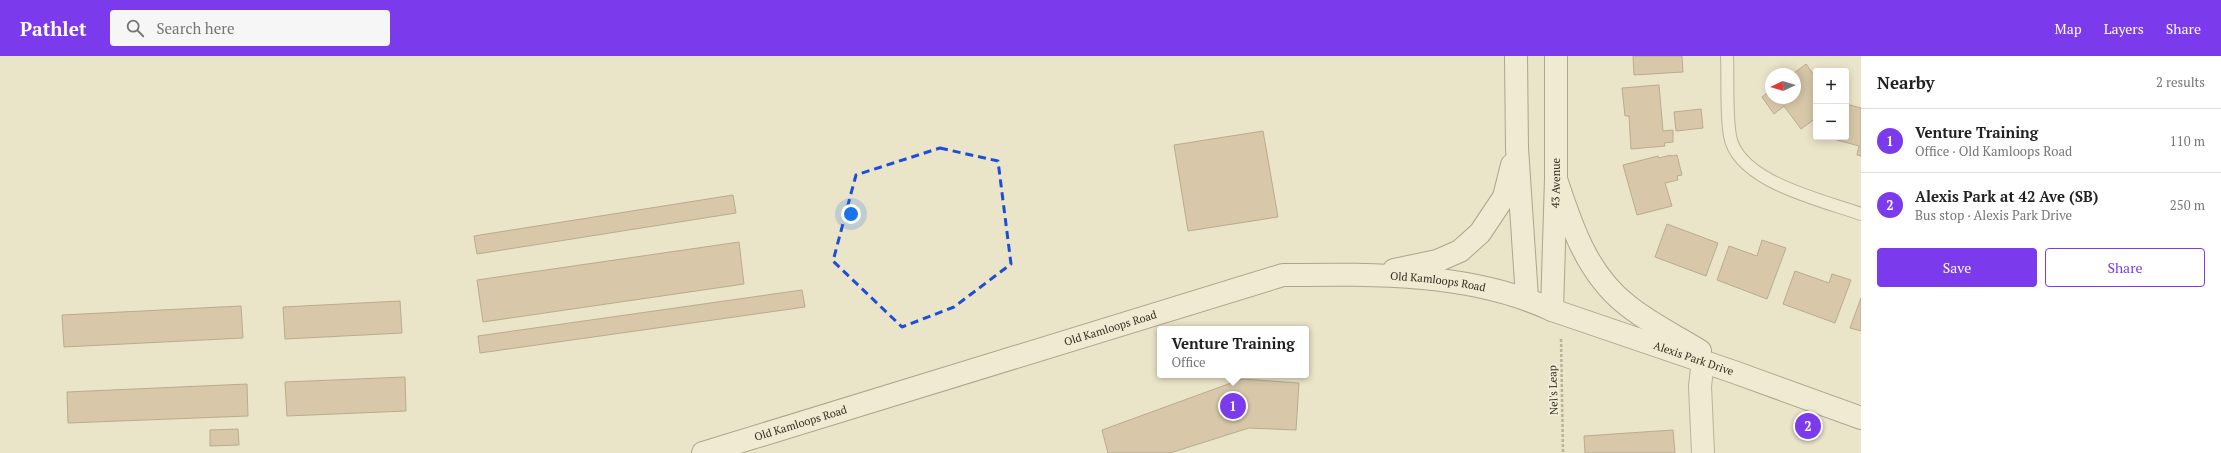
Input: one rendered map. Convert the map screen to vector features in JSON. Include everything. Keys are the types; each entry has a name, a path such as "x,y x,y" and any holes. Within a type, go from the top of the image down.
{"street":[{"path":"1516,56 1517,148 1527,298"},
{"name":"43 Avenue","path":"1552,310 1556,179 1556,56"},
{"path":"1377,274 1437,261 1460,251 1480,233 1504,197 1517,148"},
{"path":"1556,179 1568,215 1592,268 1627,305 1734,372"},
{"name":"Old Kamloops Road","path":"702,453 1283,275 1377,274 1458,283 1527,298"},
{"name":"Alexis Park Drive","path":"1527,298 1552,310 1703,361 1861,418"},
{"path":"1703,361 1700,386 1703,453"}],"lane":[{"path":"1727,56 1730,136 1737,155 1751,169 1770,181 1861,214"}],"path":[{"name":"Nel's Leap","path":"1563,453 1559,339 1565,340"}],"highlighted area":[{"path":"940,148 998,161 1011,264 954,307 902,327 833,261 856,175"}],"building":[{"path":"1633,56 1682,56 1683,72 1634,75"},
{"path":"1806,64 1813,74 1813,120 1801,129 1784,106 1774,114 1767,104 1801,104 1801,68"},
{"path":"1659,85 1663,131 1673,130 1673,142 1664,143 1665,146 1631,149 1629,116 1625,116 1622,88"},
{"path":"1849,105 1861,108 1861,156 1857,155 1859,146 1837,140 1849,140"},
{"path":"1701,109 1703,128 1676,131 1674,112"},
{"path":"1263,131 1278,217 1188,231 1174,145"},
{"path":"1677,155 1682,175 1677,176 1678,180 1665,183 1672,206 1637,215 1623,165 1658,156 1659,158"},
{"path":"733,195 736,213 477,254 474,236"},
{"path":"1667,224 1718,243 1706,276 1655,257"},
{"path":"1762,240 1786,248 1767,299 1717,280 1729,246 1757,256"},
{"path":"739,242 744,284 483,322 477,280"},
{"path":"1795,271 1829,283 1832,274 1851,280 1835,323 1783,304"},
{"path":"802,290 805,307 480,353 478,336"},
{"path":"1861,298 1861,331 1850,328"},
{"path":"400,301 402,333 285,339 283,307"},
{"path":"241,306 243,338 64,347 62,315"},
{"path":"405,377 406,411 287,416 285,382"},
{"path":"1242,379 1299,383 1296,430 1249,428 1170,453 1108,453 1102,430"},
{"path":"247,384 248,416 68,423 67,392"},
{"path":"238,429 239,445 210,446 210,430"},
{"path":"1673,430 1675,453 1585,453 1584,436"}],"place":[{"name":"Venture Training","path":"1233,406"},
{"name":"Alexis Park at 42 Ave (SB)","path":"1808,426"}]}
